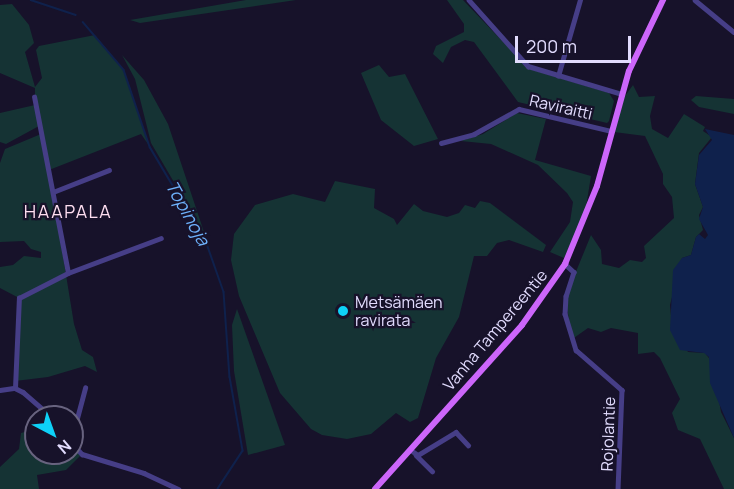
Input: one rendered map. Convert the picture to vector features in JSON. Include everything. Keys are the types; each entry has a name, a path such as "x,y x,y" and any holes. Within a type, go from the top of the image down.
{"main road":[{"name":"Vanha Tampereentie","path":"375,489 413,452 522,325 565,264 589,211 622,93 641,40 663,0"}],"street":[{"path":"469,0 528,66 622,93"},
{"path":"558,76 580,0"},
{"path":"695,0 734,32"},
{"path":"34,97 68,273"},
{"name":"Raviraitti","path":"441,143 474,134 519,109 611,131"},
{"path":"53,192 109,170"},
{"path":"15,388 19,297 68,273 161,238"},
{"name":"Rojolantie","path":"565,264 574,272 566,296 565,314 576,350 622,390 618,489"},
{"path":"0,390 15,388 37,405"},
{"path":"80,405 84,388"},
{"path":"432,471 413,452 456,432 468,445"},
{"path":"84,455 144,473 179,489"}],"green space":[{"path":"246,0 296,0 140,23 130,20"},
{"path":"447,0 463,0 529,69 609,93 614,101 609,121 607,123 518,102 474,42 465,40 451,47 443,63 433,54 436,46 464,32 464,24"},
{"path":"12,4 29,25 34,43 25,52 35,87 42,78 36,50 39,46 95,35 124,70 150,147 141,134 49,170 74,324 82,350 93,357 97,372 85,366 48,377 15,381 19,298 0,288 0,267 13,265 24,256 41,258 41,252 31,249 24,241 0,242 0,163 5,149 41,134 39,126 6,144 0,142 0,113 35,105 35,88 0,73 0,5"},
{"path":"122,55 144,80 168,124 205,235 151,143 135,79"},
{"path":"379,65 389,77 405,74 438,139 414,146 381,120 361,73"},
{"path":"633,85 639,97 655,96 650,116 652,129 668,138 684,114 705,127 703,131 712,137 699,153 695,184 703,207 699,215 703,230 696,237 691,255 682,258 670,305 672,326 688,352 705,353 712,362 721,412 734,438 734,489 724,489 700,439 678,430 672,413 680,399 660,358 654,352 638,354 638,333 611,328 601,332 588,328 571,340 566,296 591,235 601,250 602,264 619,268 630,260 642,262 646,258 644,246 674,218 672,197 663,184 663,174 645,136 614,132 625,96"},
{"path":"696,96 734,99 734,114 699,107 691,100"},
{"path":"517,113 546,119 535,160 591,176 585,213 564,258 550,252 570,222 573,202 567,193 538,165 491,144 461,141 483,134"},
{"name":"Metsämäen ravirata","path":"335,181 375,189 374,208 394,219 397,225 414,204 423,211 447,217 459,213 465,205 475,208 480,201 490,203 546,245 543,252 509,240 497,243 487,256 474,256 459,317 436,358 418,418 410,422 396,413 371,434 347,439 322,435 311,429 280,393 239,296 231,260 234,234 255,205 293,194 325,202"},
{"path":"237,309 285,445 248,455 234,371 232,325"},
{"path":"24,432 24,465 71,465 66,470 37,475 39,489 0,489 0,467 19,449 21,433"}],"water":[{"path":"705,129 734,135 734,438 710,383 709,357 704,353 680,350 670,330 673,270 682,258 691,255 699,234 705,239 708,235 699,219 703,207 695,184 699,155 712,140"}],"waterway":[{"name":"Topinoja","path":"31,0 76,15"},
{"name":"Topinoja","path":"83,22 124,70 150,147 206,241 224,292 230,377 243,451 218,489"}],"place":[{"name":"Metsämäen ravirata","path":"343,311"}],"district":[{"name":"HAAPALA","path":"68,211"}]}
